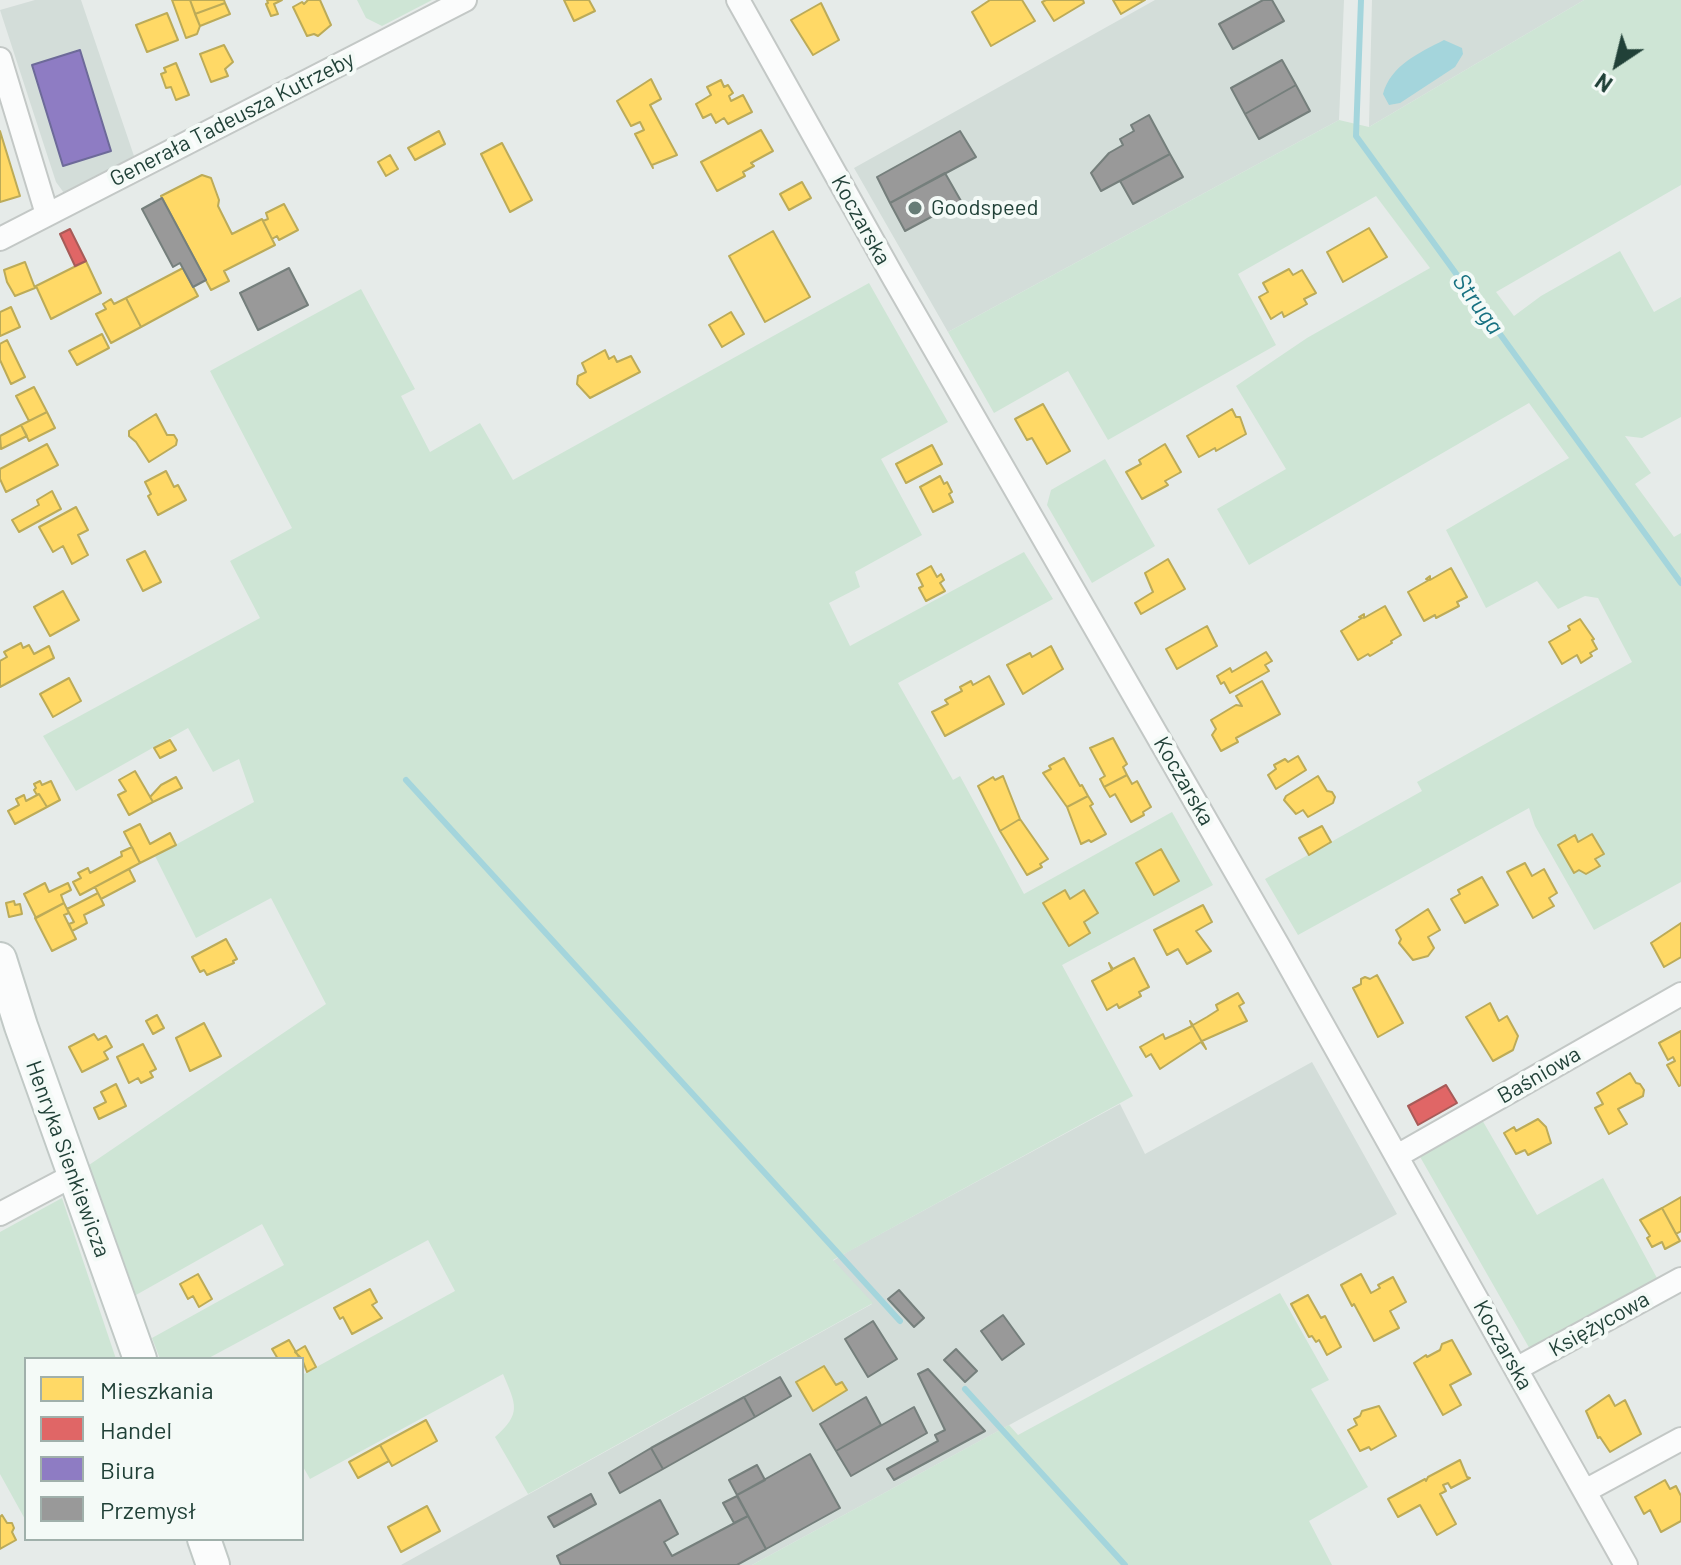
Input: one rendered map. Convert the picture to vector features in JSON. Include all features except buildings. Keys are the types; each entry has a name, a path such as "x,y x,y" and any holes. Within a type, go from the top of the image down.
{"street":[{"name":"Generała Tadeusza Kutrzeby","path":"0,239 465,0"},
{"name":"Koczarska","path":"738,0 892,275 1397,1156 1626,1565"},
{"path":"0,59 47,214"},
{"name":"Henryka Sienkiewicza","path":"0,959 16,1012 139,1357"},
{"name":"Baśniowa","path":"1397,1156 1681,994"},
{"path":"0,1214 74,1175"},
{"name":"Księżycowa","path":"1516,1369 1681,1279"},
{"path":"1585,1491 1681,1439"},
{"path":"205,1541 213,1565"}],"shaded area":[{"path":"35,0 81,0 134,156 64,193 56,182 0,10"},
{"path":"1155,0 1344,0 1339,120 948,332 854,168"},
{"path":"1372,0 1584,0 1369,127"},
{"path":"1312,1062 1397,1214 752,1565 401,1565 872,1304 833,1261 847,1252 1120,1104 1145,1154"}],"green space":[{"path":"357,0 432,0 382,26 366,18"},
{"path":"1584,0 1681,0 1681,185 1496,292 1514,316 1541,296 1620,251 1654,312 1681,297 1681,417 1642,438 1625,436 1651,473 1635,484 1674,537 1681,533 1681,882 1594,930 1535,826 1529,808 1298,935 1265,879 1422,791 1417,782 1632,662 1598,598 1585,596 1558,609 1537,581 1486,608 1446,530 1569,458 1529,403 1249,565 1217,509 1286,469 1236,386 1307,338 1430,268 1376,196 1238,274 1276,345 1108,440 1068,371 994,413 948,332 1339,120 1369,127"},
{"path":"869,283 948,422 881,459 922,535 855,572 860,587 829,603 850,646 1024,552 1053,599 898,683 953,780 960,776 1024,894 1172,812 1213,885 1062,965 1133,1096 833,1260 873,1303 528,1494 495,1437 504,1429 514,1408 503,1374 310,1479 304,1468 304,1374 455,1291 428,1240 211,1357 159,1357 152,1338 284,1265 262,1224 136,1295 89,1165 326,1004 271,898 196,938 155,856 254,802 239,759 213,772 188,728 76,791 43,736 260,618 230,561 292,528 210,371 361,289 415,389 401,396 430,452 480,423 513,480"},
{"path":"1105,459 1155,546 1092,583 1047,505 1051,490"},
{"path":"1481,1118 1537,1215 1603,1178 1658,1280 1531,1351 1419,1155"},
{"path":"62,1198 115,1357 24,1357 24,1517 0,1474 0,1232"},
{"path":"1280,1293 1329,1380 1311,1389 1368,1487 1309,1521 1332,1565 752,1565 1009,1425 1018,1435"}],"water":[{"path":"1444,40 1462,48 1463,54 1455,67 1400,103 1389,105 1383,94 1392,75 1407,61"}],"waterway":[{"name":"Struga","path":"1361,0 1356,136 1681,583"},
{"path":"406,780 900,1321"},
{"path":"965,1389 1125,1565"}],"place":[{"name":"Goodspeed","path":"915,208"}]}
